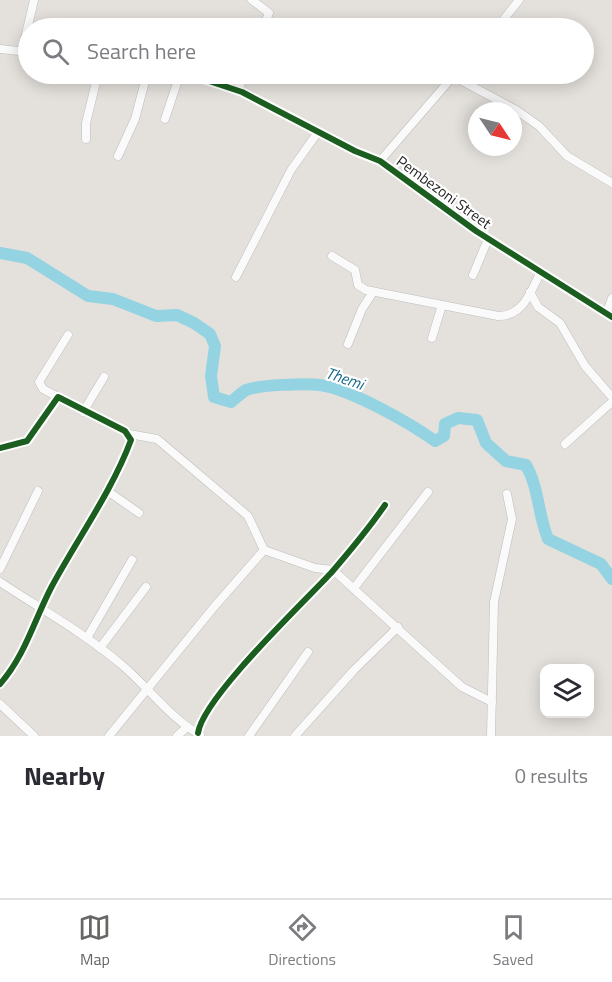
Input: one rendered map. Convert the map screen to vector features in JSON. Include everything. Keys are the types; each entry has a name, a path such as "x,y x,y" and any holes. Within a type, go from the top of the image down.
{"street":[{"path":"31,18 34,0"},
{"path":"252,0 269,13 267,18"},
{"path":"505,18 519,0"},
{"path":"0,49 18,51"},
{"path":"86,139 86,123 96,84"},
{"path":"118,156 135,119 144,84"},
{"path":"165,119 177,84"},
{"name":"Pembezoni Street","path":"219,84 238,90 380,161 488,238 609,314"},
{"path":"238,90 240,84"},
{"path":"380,161 446,84"},
{"path":"468,84 516,110 538,126 567,156 612,183"},
{"path":"236,277 288,177 318,132"},
{"path":"473,275 488,238"},
{"path":"332,256 355,270 361,288 508,316 519,310 541,272"},
{"path":"348,344 362,309 373,292"},
{"path":"530,292 544,312 560,323 585,366 612,397"},
{"path":"609,314 612,298"},
{"path":"432,338 442,305"},
{"path":"68,335 39,382 43,389 83,412 129,434 157,439 248,516 264,550 315,568 333,570 462,687 492,702"},
{"path":"83,412 104,377"},
{"path":"0,448 27,441 58,397"},
{"path":"565,444 612,402"},
{"path":"0,684 11,670 43,609 50,590 106,490 129,444 129,434"},
{"path":"106,490 139,513"},
{"path":"0,569 38,491"},
{"path":"354,588 428,492"},
{"path":"491,736 494,602 512,519 507,494"},
{"path":"0,582 87,638 148,689 187,727 200,735 203,716 221,693 333,570 385,505"},
{"path":"109,736 214,607 264,550"},
{"path":"87,638 132,560"},
{"path":"100,648 146,588"},
{"path":"295,736 354,670 398,627"},
{"path":"249,736 308,652"},
{"path":"0,704 34,736"},
{"path":"177,736 187,727"}],"waterway":[{"name":"Themi","path":"0,253 27,258 88,296 113,299 156,316 177,315 194,323 210,334 215,346 211,376 214,397 231,402 244,391 252,388 320,385 347,393 396,416 435,441 444,436 445,424 458,418 477,420 486,443 506,461 526,465 534,483 548,539 601,564 612,579"}],"cycle path":[{"path":"218,84 242,92 355,151 380,161 476,231 612,317"},
{"path":"0,448 27,441 58,397 125,431 131,440 105,496 52,586 23,649 0,684"},
{"path":"198,733 204,717 235,675 331,573 385,505"}]}
